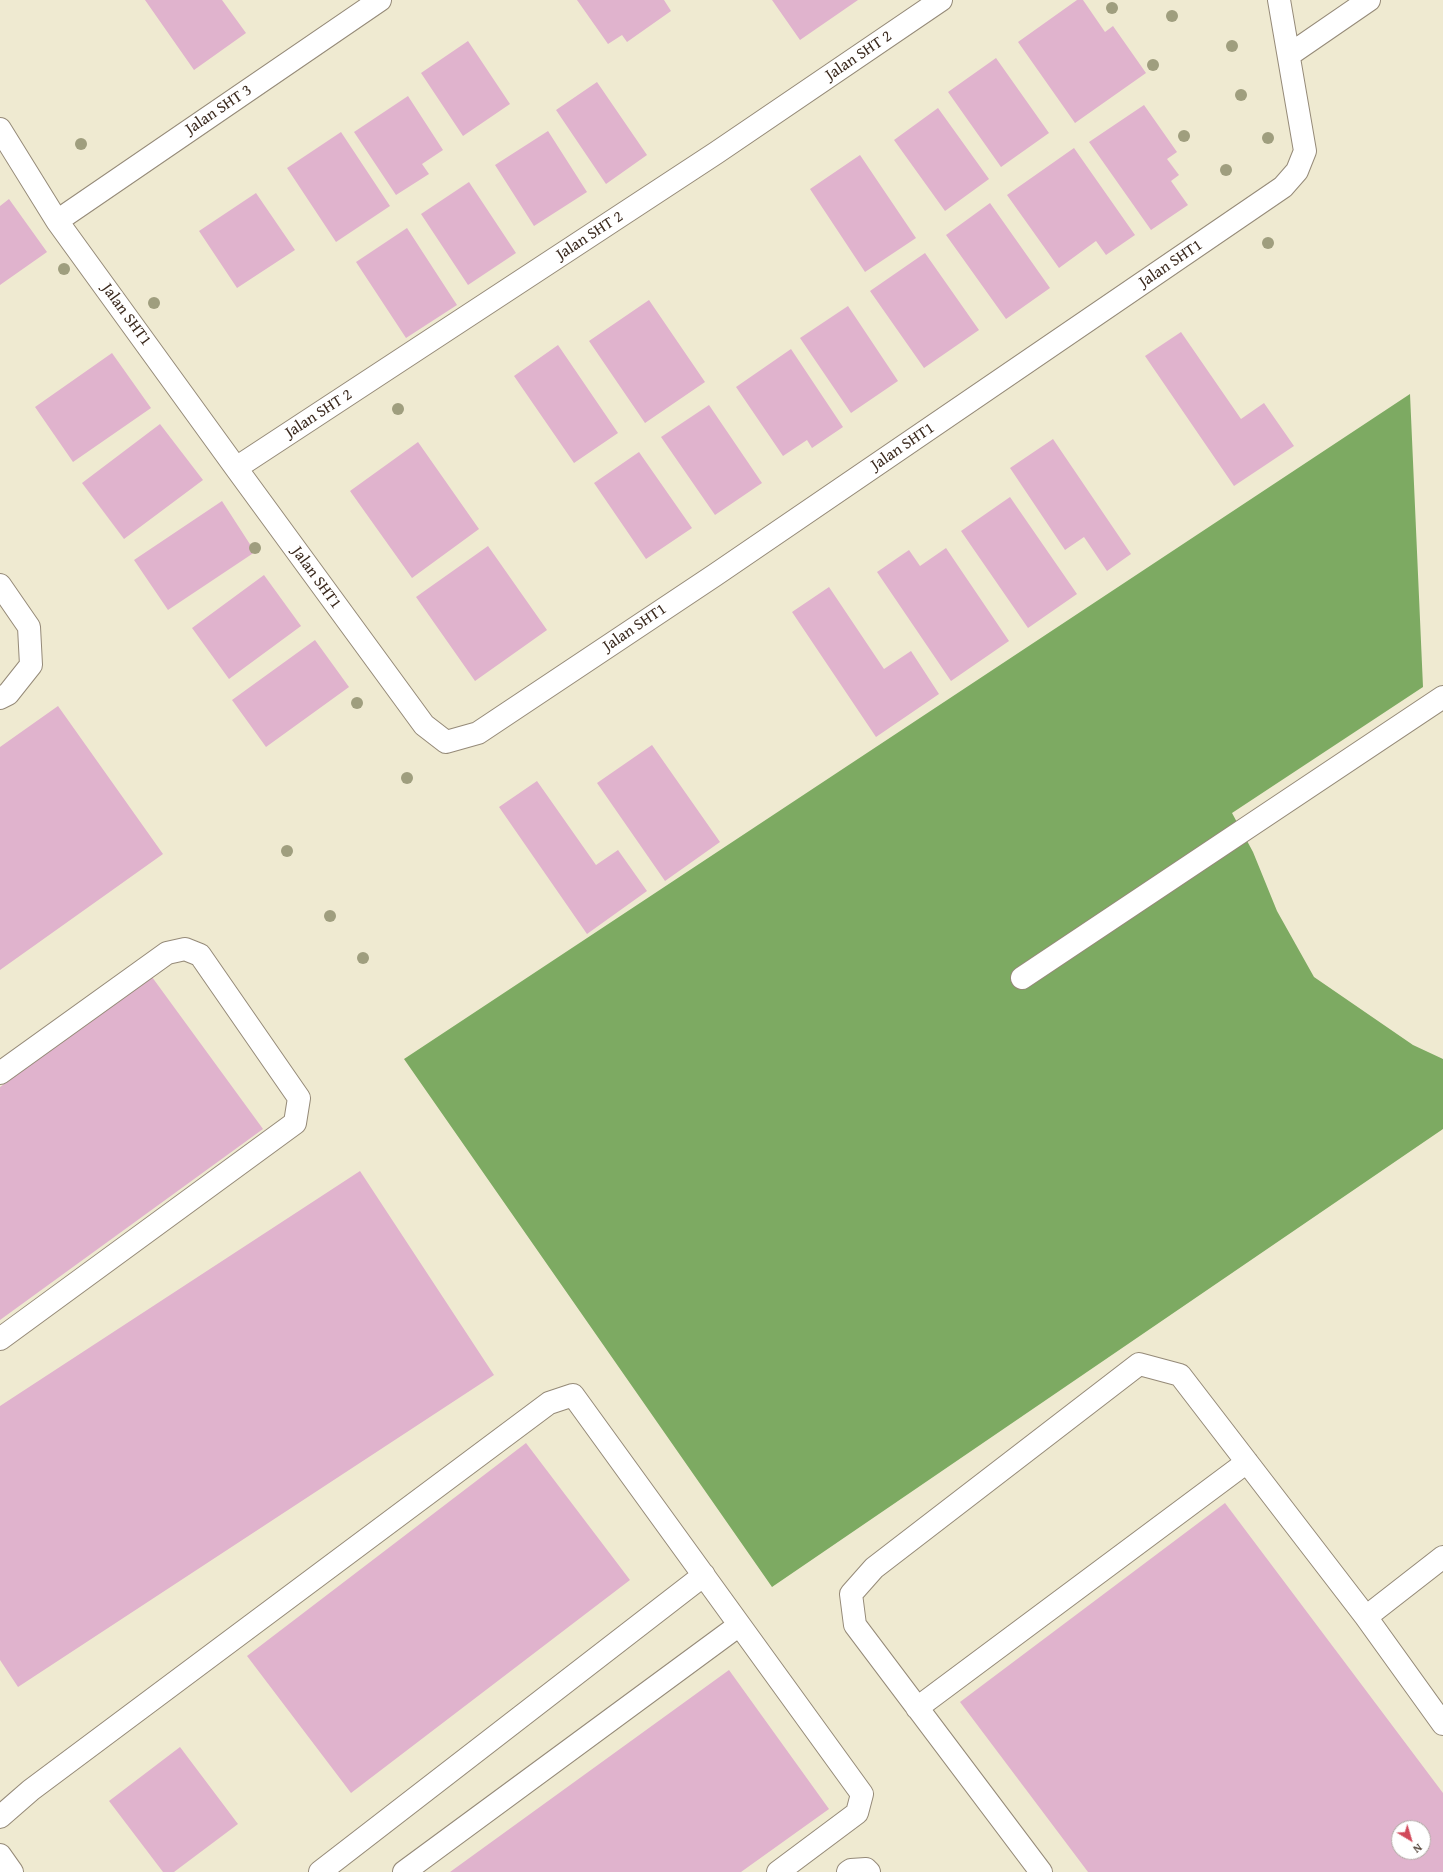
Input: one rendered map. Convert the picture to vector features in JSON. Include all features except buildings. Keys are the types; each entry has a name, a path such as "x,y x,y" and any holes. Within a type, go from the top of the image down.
{"street":[{"name":"Jalan SHT 3","path":"57,220 380,0"},
{"name":"Jalan SHT 2","path":"236,468 709,158 941,0"},
{"name":"Jalan SHT1","path":"0,129 57,220 236,468 424,725 446,742 478,733 716,575 1283,187 1297,171 1305,151 1280,0"},
{"path":"1289,55 1369,0"},
{"path":"0,585 29,627 32,665 8,694 0,698"},
{"path":"1022,978 1443,696"},
{"path":"0,1073 167,953 185,949 200,955 299,1098 295,1123 0,1339"},
{"path":"1041,1872 855,1625 851,1594 874,1568 1139,1364 1180,1375 1366,1617 1443,1724"},
{"path":"0,1817 31,1790 549,1403 573,1395 704,1575 738,1626 862,1794 857,1813 778,1872"},
{"path":"917,1708 1247,1462"},
{"path":"1366,1617 1443,1557"},
{"path":"320,1872 704,1575"},
{"path":"404,1872 738,1626"},
{"path":"0,1855 12,1872"},
{"path":"848,1872 851,1870 866,1869 869,1872"}],"green space":[{"path":"1410,394 1423,687 1232,813 1253,852 1277,911 1314,977 1413,1045 1443,1059 1443,1129 772,1587 404,1059"}]}
